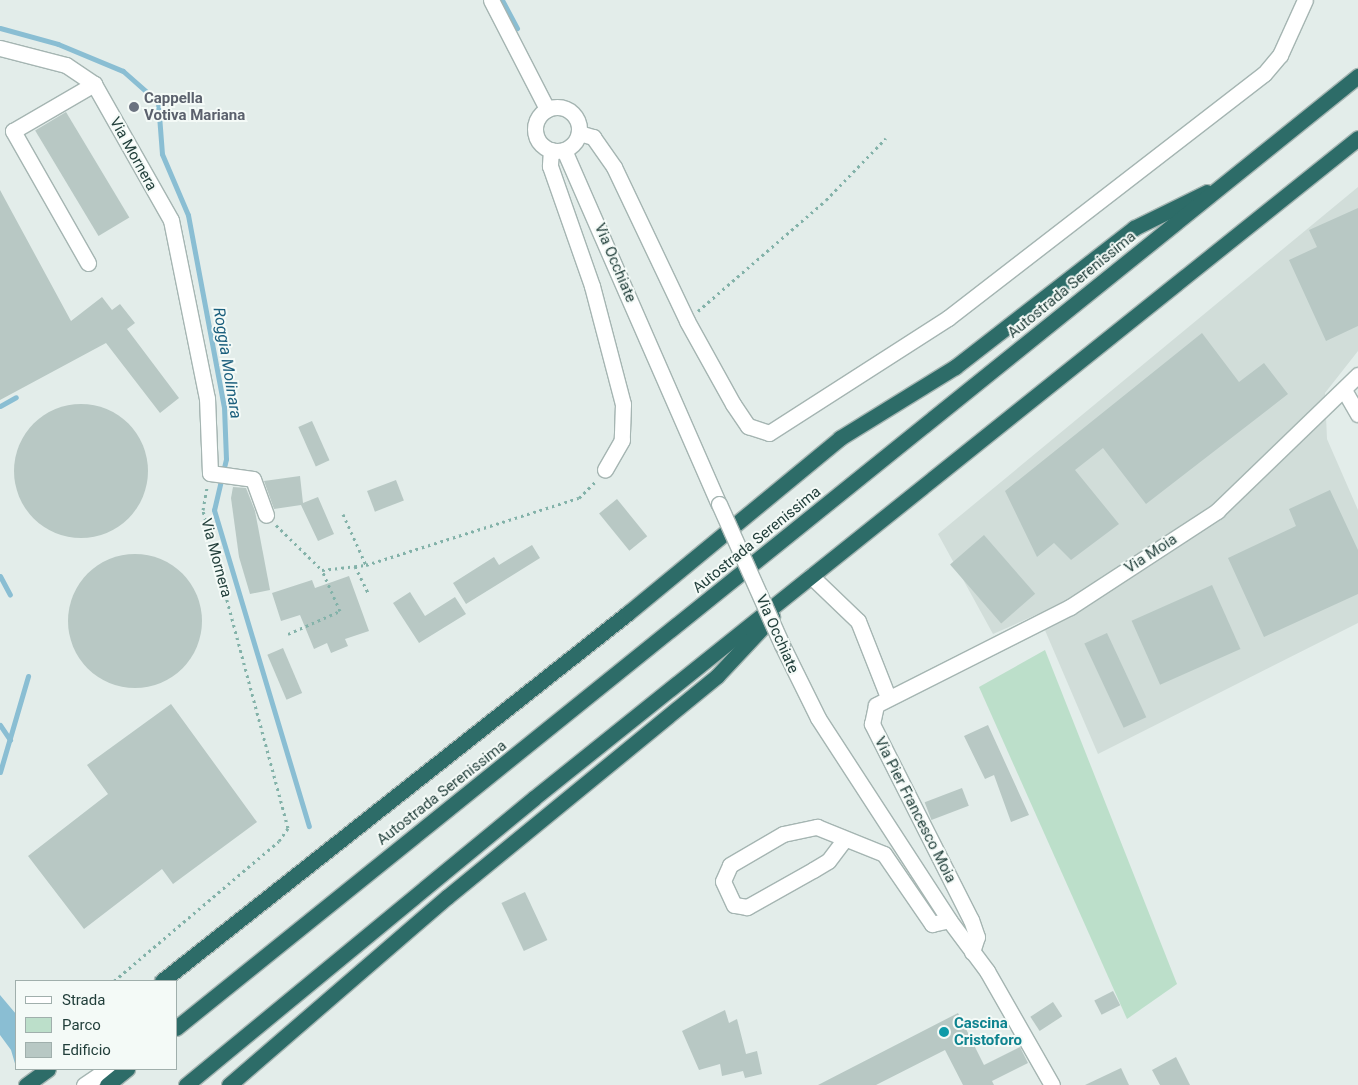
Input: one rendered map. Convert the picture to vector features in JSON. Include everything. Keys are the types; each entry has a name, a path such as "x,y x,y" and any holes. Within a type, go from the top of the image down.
{"highway":[{"name":"Autostrada Serenissima","path":"178,1026 1358,76"},
{"path":"186,1085 811,576 1358,138"},
{"path":"163,980 628,613 840,438 955,367 1134,228 1232,178"},
{"path":"229,1085 447,897 717,676 811,576"},
{"path":"26,1085 47,1070"},
{"path":"105,1076 124,1070"}],"street":[{"path":"490,0 547,109"},
{"path":"579,132 593,137 614,167 687,321 748,426 769,433 786,425 948,318 1264,74 1280,55 1305,0"},
{"name":"Via Mornera","path":"0,48 66,65 94,84 171,220 207,398 215,473"},
{"path":"88,263 13,131 94,84"},
{"path":"547,109 567,109 577,119 579,132"},
{"path":"547,109 535,127 539,141 558,150 579,132"},
{"name":"Via Occhiate","path":"558,150 550,166 592,286 623,404 622,440 605,469"},
{"name":"Via Occhiate","path":"558,150 782,644 818,718 949,920 987,971 1052,1085"},
{"name":"Via Moia","path":"888,697 913,687 1070,606 1217,511 1358,376"},
{"path":"1344,390 1358,414"},
{"path":"215,473 253,479 266,515"},
{"path":"811,576 858,621 888,697"},
{"name":"Via Pier Francesco Moia","path":"888,697 876,705 872,724 971,920 977,937 972,952"},
{"path":"844,840 828,861 747,907 734,905 723,882 730,865 756,849 783,834 817,827 844,840 884,854 932,924 949,920"},
{"path":"178,1021 216,995"},
{"path":"84,1085 105,1076"}],"path":[{"path":"687,321 826,200 886,138"},
{"path":"322,570 366,565 579,498 605,469"},
{"name":"Via Mornera","path":"115,980 278,841 288,828 203,510 215,473"},
{"path":"343,514 366,565"},
{"path":"266,515 322,570 340,611 288,634"},
{"path":"354,566 369,595"}],"shaded area":[{"path":"1358,187 1358,351 1325,393 1327,439 1358,510 1358,623 1098,754 1038,614 993,634 938,534"}],"green space":[{"path":"1045,650 1177,984 1127,1019 979,687"}],"water":[{"path":"0,995 15,1013 15,1064 11,1050 0,1035"}],"building":[{"path":"66,112 129,217 98,236 35,131"},
{"path":"0,190 71,321 102,297 112,310 120,304 135,323 127,329 179,398 160,413 106,343 0,400"},
{"path":"1358,208 1358,326 1326,341 1289,260 1317,247 1309,230"},
{"path":"1202,333 1239,382 1264,363 1288,394 1146,504 1103,448 1075,470 1119,524 1071,560 1054,543 1037,557 1005,491"},
{"path":"81,404 106,410 128,424 142,446 148,471 142,496 128,518 106,532 81,538 56,532 34,518 20,496 14,471 20,446 34,424 56,410"},
{"path":"312,421 329,460 316,466 298,427"},
{"path":"300,476 303,503 318,497 334,534 318,541 301,505 274,509 264,481"},
{"path":"396,480 404,501 375,512 367,491"},
{"path":"233,487 246,488 255,511 270,590 250,594 239,557 231,498"},
{"path":"1330,490 1358,550 1358,594 1264,637 1228,558 1296,526 1289,509"},
{"path":"617,499 647,536 629,551 599,513"},
{"path":"984,535 1035,594 1001,623 950,565"},
{"path":"532,545 540,558 466,604 453,583 494,557 499,565"},
{"path":"135,554 160,560 182,574 196,596 202,621 196,646 182,668 160,682 135,688 110,682 88,668 74,646 68,621 74,596 88,574 110,560"},
{"path":"349,576 369,631 345,639 348,646 331,653 327,643 314,649 300,615 281,621 272,593 312,580 315,588"},
{"path":"1212,585 1240,649 1160,685 1132,621"},
{"path":"410,592 425,616 455,597 466,614 419,643 393,603"},
{"path":"1107,633 1146,717 1124,728 1084,644"},
{"path":"283,648 302,693 286,700 267,655"},
{"path":"171,704 257,822 173,884 162,869 84,929 28,856 108,794 87,765"},
{"path":"988,725 1029,815 1011,822 994,775 985,779 964,736"},
{"path":"962,788 969,806 931,820 925,802"},
{"path":"525,892 547,940 524,951 501,903"},
{"path":"1113,991 1120,1005 1102,1015 1094,1001"},
{"path":"1053,1002 1062,1016 1040,1031 1030,1017"},
{"path":"725,1010 729,1023 737,1019 746,1054 757,1051 762,1074 745,1078 743,1071 722,1076 720,1064 699,1070 682,1031"},
{"name":"Cascina Cristoforo","path":"958,1013 984,1065 1020,1047 1028,1063 992,1081 994,1085 963,1085 945,1050 876,1085 818,1085"},
{"path":"1176,1057 1190,1085 1160,1085 1152,1070"},
{"path":"1121,1068 1129,1085 1085,1085"}],"waterway":[{"path":"502,0 517,28"},
{"name":"Roggia Molinara","path":"0,28 58,44 123,71 158,102 162,154 188,215 224,407 226,459 214,510 309,826"},
{"path":"0,406 16,397"},
{"path":"0,576 10,595"},
{"path":"0,772 28,676"},
{"path":"0,725 10,740"}],"place":[{"name":"Cappella Votiva Mariana","path":"134,107"},
{"name":"Cascina Cristoforo","path":"944,1032"}]}
